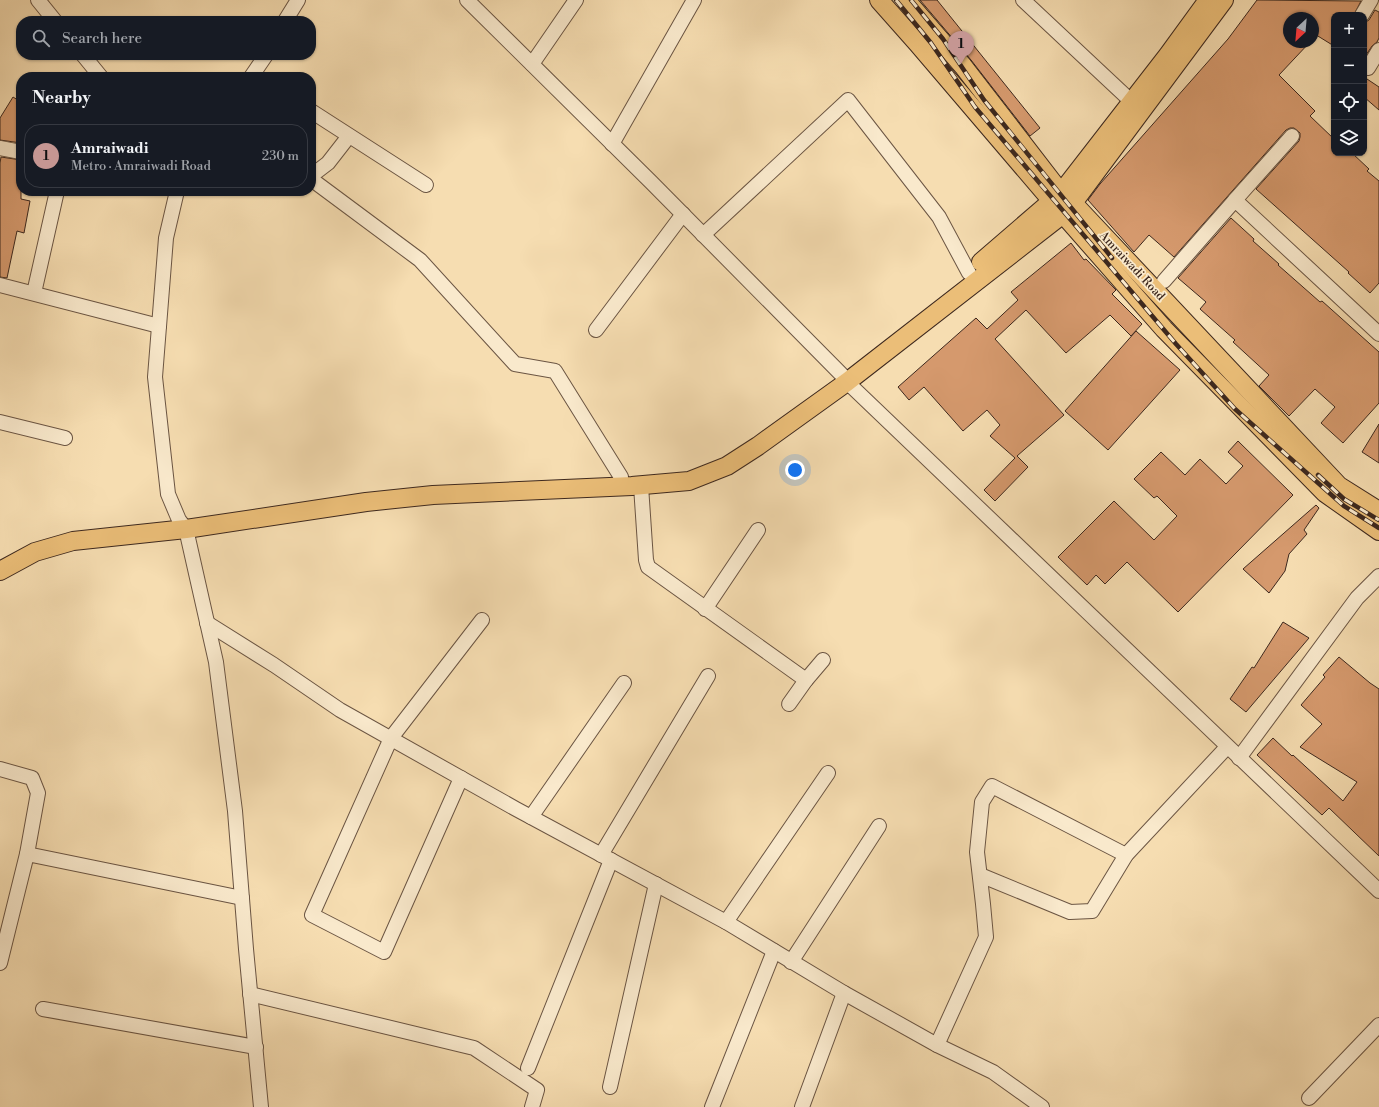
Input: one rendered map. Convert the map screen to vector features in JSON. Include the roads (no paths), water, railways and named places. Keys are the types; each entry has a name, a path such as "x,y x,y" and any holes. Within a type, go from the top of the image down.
{"main road":[{"path":"879,0 1062,203 1164,329 1319,488 1379,531"},
{"name":"Amraiwadi Road","path":"906,0 963,66 1062,203 1339,486 1379,511"},
{"path":"0,571 35,552 73,541 183,525 433,495 641,486 689,481 727,466 758,446 844,378 969,273 1062,203 1132,102 1208,0"},
{"path":"0,559 31,542 71,531 183,525 364,492 433,485 621,477 686,471 722,457 844,378 976,280 1062,203 1224,0"}],"street":[{"path":"288,16 298,0"},
{"path":"467,0 683,214 844,378 1227,747 1379,891"},
{"path":"532,64 576,0"},
{"path":"612,144 694,0"},
{"path":"1023,0 1132,102"},
{"path":"1364,12 1371,0"},
{"path":"43,2 52,16"},
{"path":"1368,68 1379,50"},
{"path":"87,60 97,72"},
{"path":"256,72 263,60"},
{"path":"703,235 848,100 939,217 969,273"},
{"path":"316,114 426,185"},
{"path":"316,172 328,163 349,136"},
{"path":"1164,281 1292,136"},
{"path":"0,148 16,151"},
{"path":"316,183 420,260 515,364 555,371 621,477"},
{"path":"34,293 56,196"},
{"path":"176,196 166,238 155,377 168,494 183,525 216,662 236,812 250,994 261,1107"},
{"path":"1235,200 1379,334"},
{"path":"596,330 683,214"},
{"path":"0,284 159,326"},
{"path":"0,422 65,438"},
{"path":"641,486 646,560 648,567 806,680"},
{"path":"705,609 758,530"},
{"path":"1239,758 1357,598 1379,576"},
{"path":"461,778 384,952 312,914 391,738 482,620"},
{"path":"207,623 274,665 340,710 532,817 726,922 844,993 937,1045 993,1072 1042,1107"},
{"path":"789,704 806,680 823,660"},
{"path":"528,1068 606,857 708,676"},
{"path":"532,817 624,683"},
{"path":"980,875 1070,912 1092,911 1126,855 1227,747"},
{"path":"0,769 32,778 38,793 27,854 0,963"},
{"path":"726,922 828,773"},
{"path":"937,1045 986,937 977,852 982,802 992,786 1126,855"},
{"path":"791,962 879,826"},
{"path":"27,854 242,898"},
{"path":"610,1087 656,884"},
{"path":"712,1107 774,951"},
{"path":"802,1107 844,993"},
{"path":"250,994 474,1048 537,1090 532,1107"},
{"path":"43,1009 256,1046"},
{"path":"1309,1098 1379,1026"}],"railway":[{"path":"896,0 931,43 975,107 1176,344 1235,409 1344,506 1379,528"},
{"path":"911,0 943,39 984,100 1112,258"},
{"path":"1318,475 1344,499 1379,520"}],"place":[{"name":"Amraiwadi","path":"961,64"}]}
